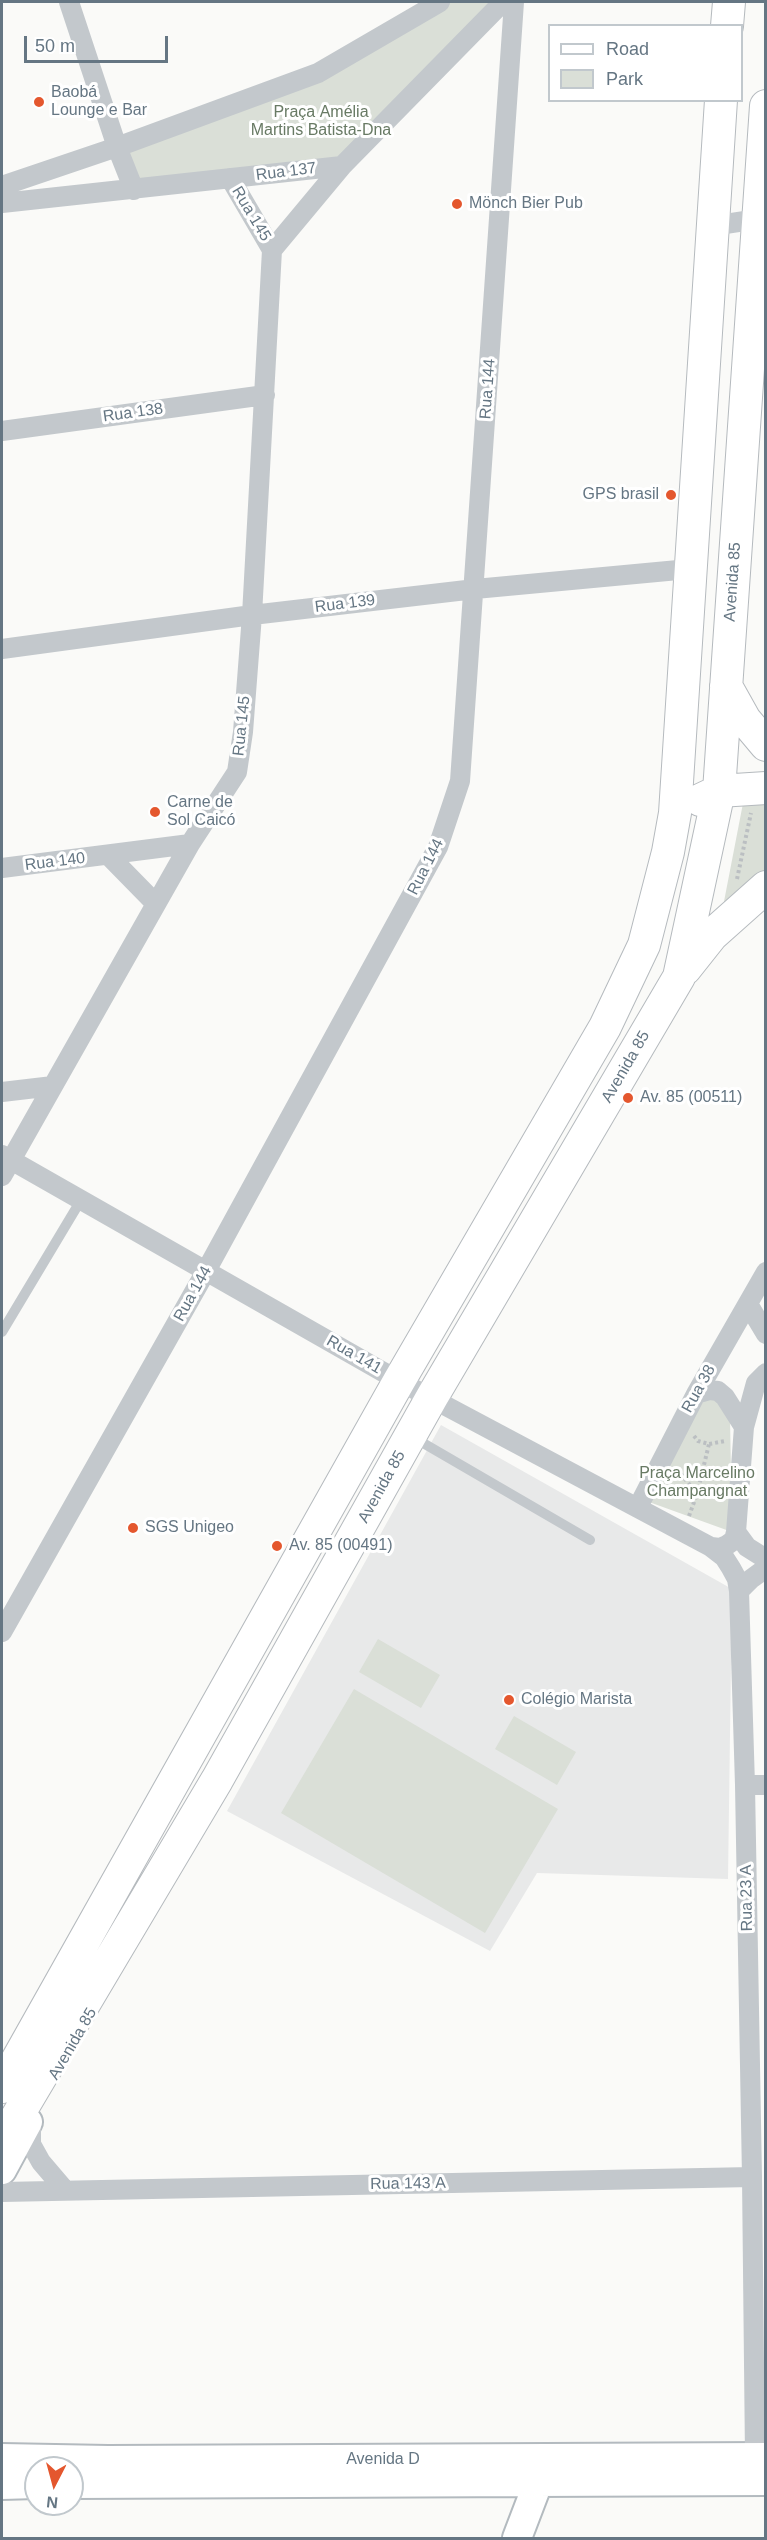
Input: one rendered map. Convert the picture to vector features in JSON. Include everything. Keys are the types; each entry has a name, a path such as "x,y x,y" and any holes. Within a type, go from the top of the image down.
{"main road":[{"path":"727,24 729,2"},
{"path":"2,2087 399,1381 605,1027 644,945 668,852 675,813 721,102"},
{"name":"Avenida 85","path":"2,2142 217,1780 432,1397 679,977 719,791 762,217 765,106"},
{"path":"726,686 745,720 765,745"},
{"path":"675,813 719,791 759,798"},
{"path":"679,977 750,887"},
{"path":"2,2062 75,1932 110,1892"},
{"name":"Avenida 85","path":"2,2170 128,1950 136,1916"},
{"name":"Avenida D","path":"2,2458 534,2471"},
{"name":"Avenida D","path":"84,2484 762,2465"},
{"path":"516,2538 534,2471"},
{"path":"2,2484 24,2484"}],"street":[{"path":"69,2 117,147 134,190"},
{"path":"2,186 117,147 318,73 440,2"},
{"path":"342,166 503,2"},
{"name":"Rua 144","path":"2,1632 206,1271 438,847 460,781 514,2"},
{"name":"Rua 137","path":"2,203 342,166"},
{"name":"Rua 145","path":"273,250 342,166"},
{"name":"Rua 145","path":"4,1164 53,1086 190,844 237,772 243,732 252,615 273,250 230,178"},
{"path":"712,226 762,217"},
{"name":"Rua 138","path":"2,431 265,395"},
{"name":"Rua 139","path":"2,649 252,615 474,589 689,569"},
{"name":"Rua 140","path":"2,868 190,844"},
{"name":"Rua 140","path":"108,855 156,904"},
{"path":"2,1092 53,1086"},
{"name":"Rua 141","path":"4,1164 81,1200 399,1381 711,1547"},
{"name":"Rua 38","path":"638,1507 696,1394 765,1272"},
{"path":"748,1304 765,1334"},
{"path":"735,1429 756,1383 765,1373"},
{"path":"696,1394 710,1390 718,1391 725,1397 735,1429 736,1532 734,1540 728,1545 720,1548 711,1547"},
{"path":"736,1532 747,1547 765,1559"},
{"name":"Rua 23 A","path":"711,1547 724,1557 737,1579 739,1592 759,2175 762,2465"},
{"path":"739,1592 765,1568"},
{"path":"745,1785 765,1785"},
{"path":"31,2117 31,2144 41,2162 64,2189"},
{"name":"Rua 143 A","path":"2,2192 759,2175"}],"lane":[{"path":"2,1332 81,1200"},
{"path":"410,1436 590,1540"}],"path":[{"path":"750,887 759,798"},
{"path":"727,1451 726,1441 735,1429"},
{"path":"690,1430 698,1441 709,1444 726,1441"},
{"path":"688,1517 697,1494 709,1444"},
{"path":"671,1463 697,1494 729,1495"}],"shaded area":[{"name":"Colégio Marista","path":"441,1425 732,1589 728,1879 537,1873 490,1951 227,1811"}],"green space":[{"name":"Praça Amélia Martins Batista-Dna","path":"447,2 490,2 341,161 134,185 129,150 328,77"},
{"path":"765,797 765,879 721,917 744,798"},
{"name":"Praça Marcelino Champangnat","path":"705,1397 718,1397 730,1417 732,1532 649,1502"},
{"path":"378,1639 440,1675 421,1708 359,1672"},
{"path":"354,1689 558,1809 485,1933 281,1813"},
{"path":"514,1716 576,1752 557,1785 495,1749"}],"place":[{"name":"Baobá Lounge e Bar","path":"39,102"},
{"name":"Mönch Bier Pub","path":"457,204"},
{"name":"GPS brasil","path":"671,495"},
{"name":"Carne de Sol Caicó","path":"155,812"},
{"name":"Av. 85 (00511)","path":"628,1098"},
{"name":"SGS Unigeo","path":"133,1528"},
{"name":"Av. 85 (00491)","path":"277,1546"},
{"name":"Colégio Marista","path":"509,1700"}]}
